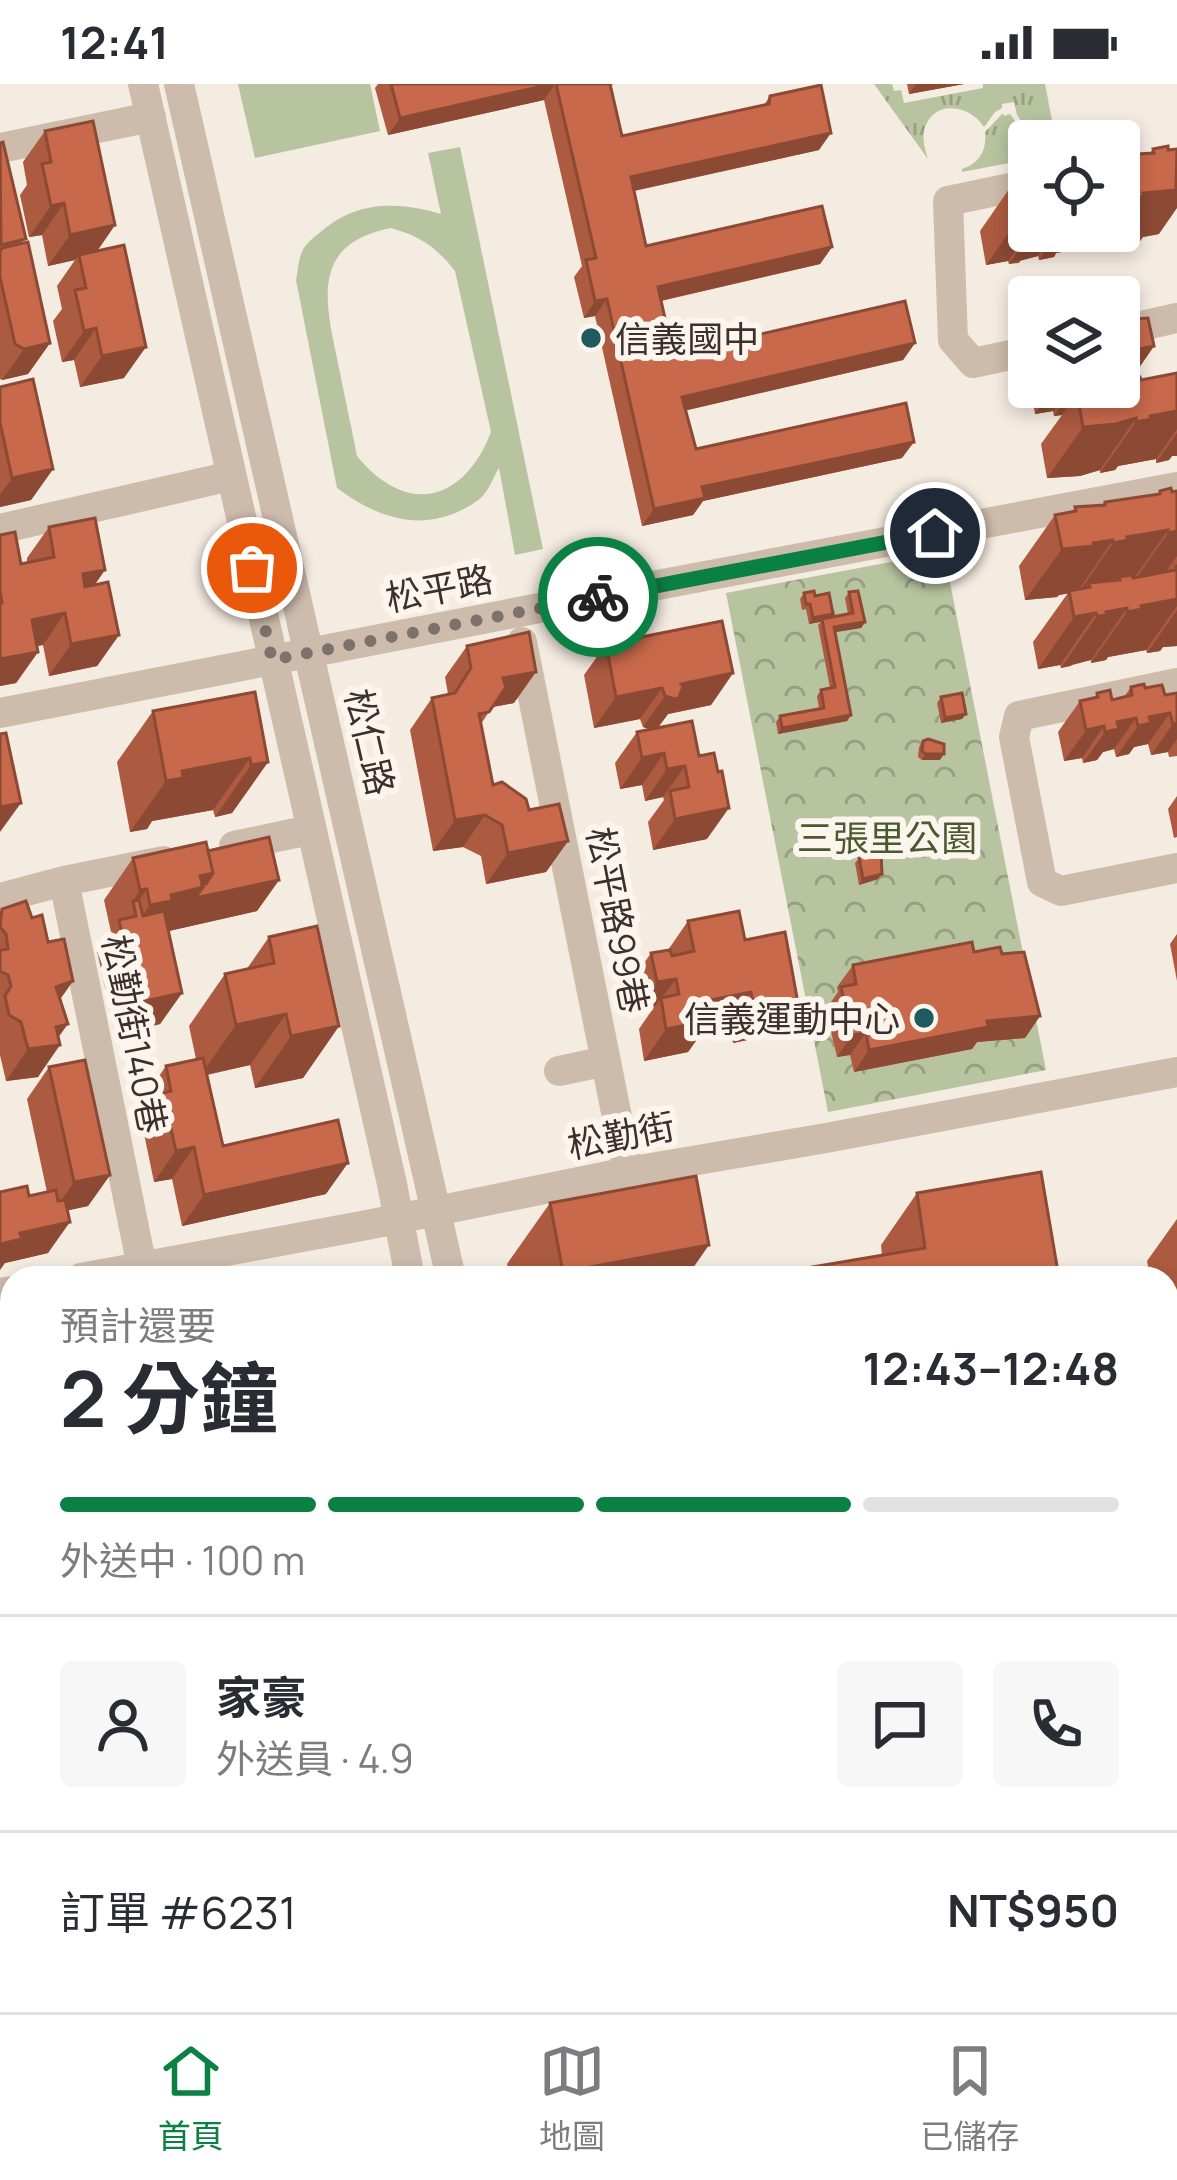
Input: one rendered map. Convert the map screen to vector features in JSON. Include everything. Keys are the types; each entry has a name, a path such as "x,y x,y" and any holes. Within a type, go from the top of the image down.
{"street":[{"path":"143,84 407,1266"},
{"name":"松仁路","path":"179,84 449,1266"},
{"path":"0,148 151,117"},
{"path":"1008,188 948,201 953,340 973,363 1008,356"},
{"path":"1140,326 1177,318"},
{"path":"0,529 231,476"},
{"name":"松平路","path":"0,713 1177,487"},
{"name":"松平路99巷","path":"516,613 628,1172"},
{"path":"1177,683 1019,716 1015,737 1042,882 1061,891 1177,868"},
{"path":"0,898 310,830"},
{"name":"松勤街140巷","path":"64,881 142,1266"},
{"path":"559,1071 606,1061"},
{"name":"松勤街","path":"147,1266 1177,1072"}],"green space":[{"path":"238,84 370,84 380,131 255,158"},
{"path":"874,84 892,84 894,91 901,90 904,103 983,88 983,84 1045,84 1052,120 1020,120 1014,102 1002,104 984,127 961,110 935,114 924,131 928,159"},
{"path":"1003,113 1010,114 1014,120 1008,120 1008,163 962,172 981,155 985,132"},
{"path":"460,147 543,549 515,555 499,468 479,499 437,519 392,517 337,488 296,280 300,259 305,246 319,233 364,209 410,207 441,214 428,153","holes":["391,228 427,244 455,271 491,432 466,474 433,493 395,488 357,456 329,318 329,278 335,261 365,236"]},
{"name":"三張里公園","path":"944,552 1046,1070 828,1112 726,593"}],"building":[{"path":"391,84 552,84 400,118"},
{"path":"556,84 610,84 622,136 769,104 770,96 821,85 831,133 631,177 646,246 822,206 832,247 658,287 673,354 905,301 915,343 682,397 696,449 906,403 914,442 702,487 705,498 654,509 607,299 595,301 586,260 596,258"},
{"path":"93,121 115,225 70,235 64,203 51,206 42,164 51,162 45,131"},
{"path":"0,143 26,239 1,245"},
{"path":"1153,149 1177,149 1176,190 1140,197 1140,154 1154,153"},
{"path":"28,242 50,343 24,349 15,344 0,277 0,252"},
{"path":"124,245 146,347 102,356 96,328 84,331 75,290 86,288 79,255"},
{"path":"1148,318 1154,346 1140,349 1140,319"},
{"path":"1177,373 1177,411 1136,422 1136,418 1083,427 1080,408 1140,408 1141,380"},
{"path":"33,379 53,469 12,478 0,422 0,387"},
{"path":"1171,488 1177,491 1177,531 1062,549 1055,515"},
{"path":"95,518 105,570 83,574 85,587 108,582 119,635 71,644 65,613 32,620 38,652 0,659 0,535 15,532 21,564 54,557 49,527"},
{"path":"1176,566 1177,599 1127,612 1127,608 1074,617 1069,591 1119,577 1176,570"},
{"path":"814,591 815,596 829,593 833,614 813,618 804,593"},
{"path":"858,591 865,622 834,627 851,715 782,728 780,716 824,708 821,690 835,687 822,619 853,613 849,592"},
{"path":"722,621 733,673 681,684 675,699 665,696 662,688 616,697 606,644"},
{"path":"529,632 536,672 503,678 506,687 489,712 479,714 493,785 502,782 526,799 529,810 559,804 568,841 508,853 502,825 485,815 455,820 432,698 455,693 471,668 467,646"},
{"path":"1144,684 1145,688 1162,685 1165,695 1177,693 1177,723 1173,724 1170,713 1149,717 1151,723 1138,726 1136,718 1117,722 1119,729 1086,730 1080,701 1110,690 1112,700 1132,695 1131,687"},
{"path":"255,692 268,762 251,765 250,758 182,771 183,778 166,781 153,711"},
{"path":"962,693 966,714 945,718 941,697"},
{"path":"692,721 699,756 714,753 718,772 722,771 729,808 675,819 670,791 689,787 685,766 667,769 664,753 642,758 637,732"},
{"path":"6,733 21,803 0,807 0,734"},
{"path":"928,739 944,744 944,754 922,751"},
{"path":"269,837 279,880 195,898 213,873 208,851"},
{"path":"206,842 213,873 200,876 203,887 150,905 147,889 140,890 133,858"},
{"path":"881,853 882,874 863,879 859,857"},
{"path":"139,900 143,916 164,911 182,993 145,1001 140,977 132,978 119,920 136,916 133,901"},
{"path":"26,901 32,918 42,915 48,942 64,939 73,981 56,987 68,1024 56,1027 60,1045 28,1049 21,1022 9,1015 5,996 11,986 8,975 0,971 0,952 8,949 0,927 2,909"},
{"path":"739,911 745,940 785,932 798,1003 755,1012 751,992 706,1001 710,1021 666,1029 661,998 679,994 676,979 657,982 651,953 670,950 672,956 694,951 688,921"},
{"path":"317,926 339,1026 291,1036 286,1014 236,1025 225,974 274,963 269,937"},
{"name":"信義運動中心","path":"972,942 974,952 1000,947 1002,954 1024,952 1040,1016 987,1021 988,1027 869,1050 866,1033 852,1035 841,987 856,984 853,965"},
{"path":"203,1058 223,1146 338,1120 348,1163 204,1195 194,1147 176,1151 163,1093 171,1091 166,1066"},
{"path":"85,1060 110,1175 74,1182 49,1067"},
{"path":"1041,1172 1057,1266 818,1266 925,1248 917,1193"},
{"path":"696,1176 709,1245 595,1266 562,1266 550,1203"},
{"path":"27,1186 29,1196 56,1190 58,1201 65,1200 70,1222 20,1233 22,1239 0,1244 0,1192"}],"way so far":[{"path":"252,568 272,660 598,597"}],"place":[{"name":"信義國中","path":"591,338"},
{"name":"信義運動中心","path":"924,1018"}],"route":[{"path":"598,597 935,533"}]}
